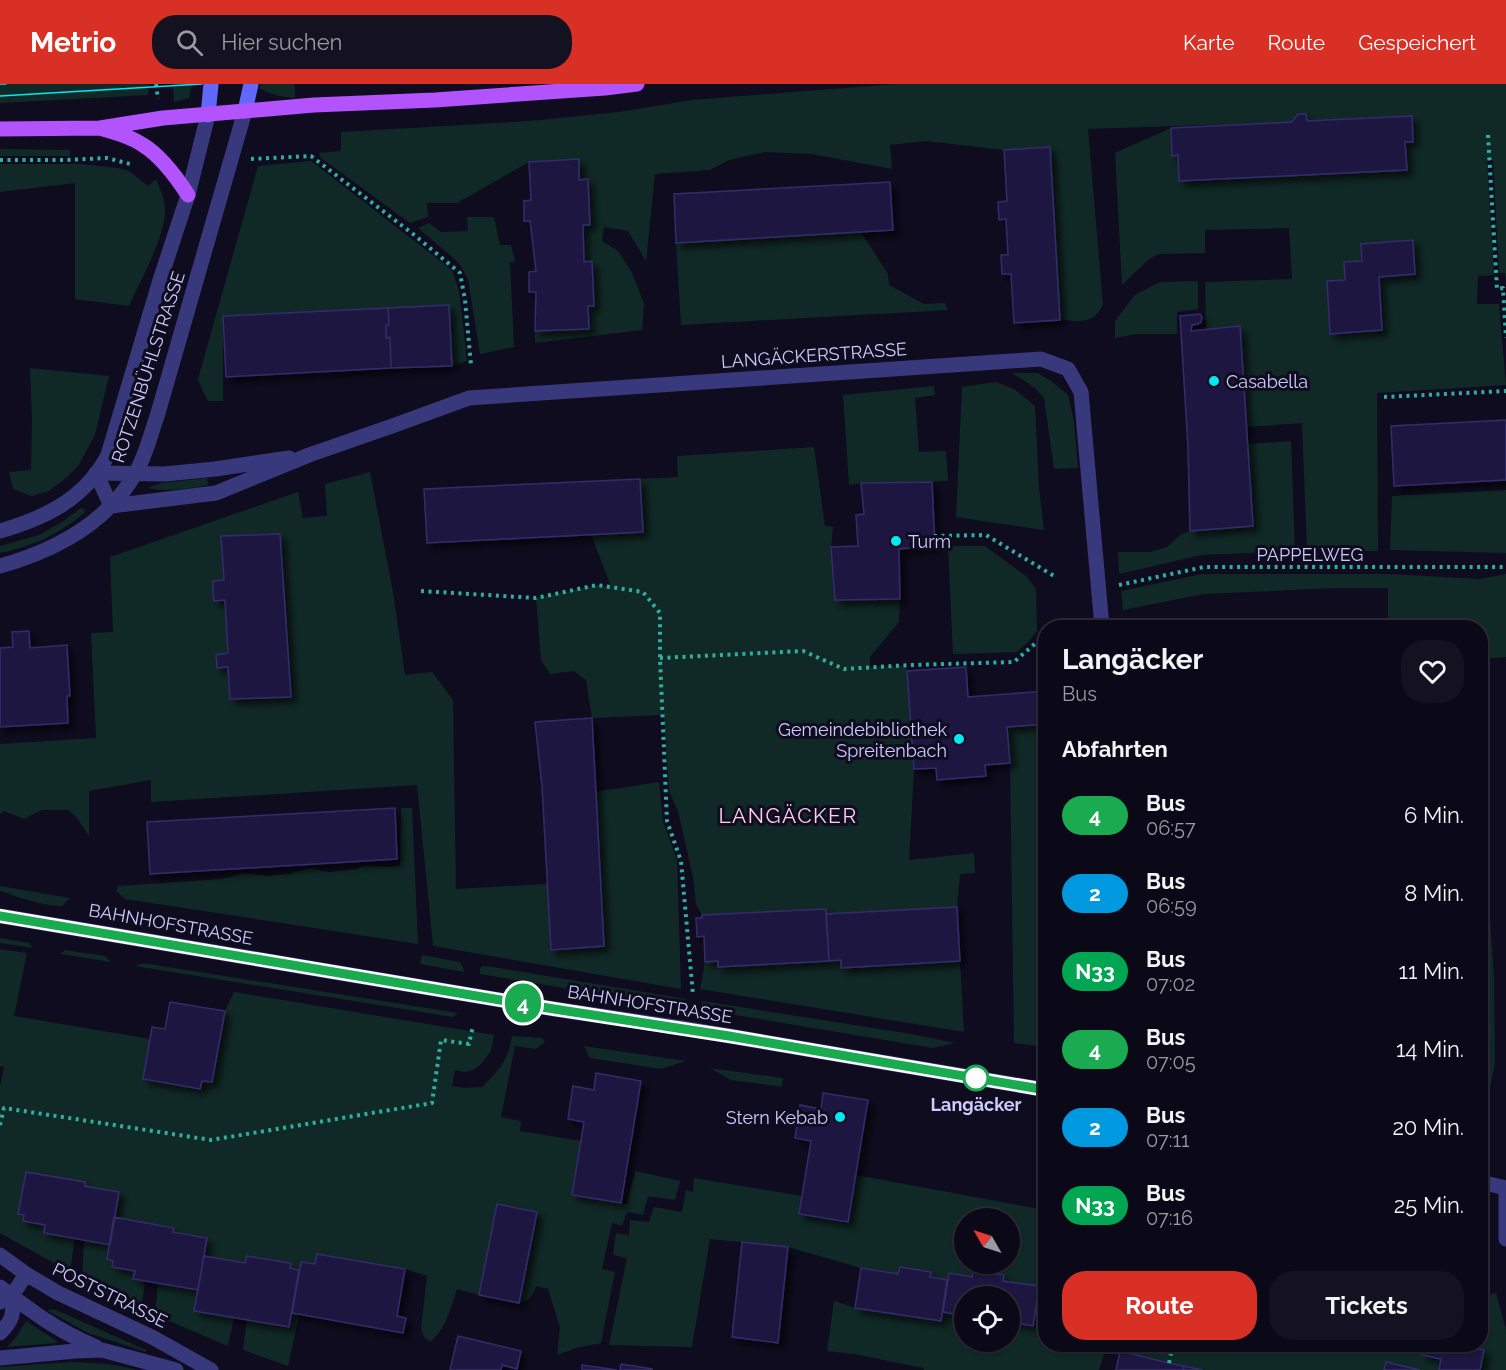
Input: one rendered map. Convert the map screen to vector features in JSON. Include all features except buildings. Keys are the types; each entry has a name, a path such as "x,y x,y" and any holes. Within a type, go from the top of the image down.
{"main road":[{"path":"208,115 211,84"},
{"path":"245,111 251,84"},
{"path":"0,129 100,128 163,118 314,105 435,100 637,84"},
{"path":"100,128 144,145 171,171 188,195"}],"street":[{"name":"ROTZENBÜHLSTRASSE","path":"0,566 38,554 74,536 111,506 135,474 158,413 245,111"},
{"name":"ROTZENBÜHLSTRASSE","path":"0,531 49,514 71,499 96,473 108,455 188,195 208,115"},
{"name":"LANGÄCKERSTRASSE","path":"111,506 216,493 309,455 469,398 1041,359 1068,369 1081,392 1101,620"},
{"name":"LANGÄCKERSTRASSE","path":"96,473 165,474 309,455"},
{"path":"96,473 111,506"},
{"name":"BAHNHOFSTRASSE","path":"0,916 1038,1089"},
{"path":"1488,1184 1506,1188 1506,1239"},
{"path":"0,1255 26,1274"},
{"name":"POSTSTRASSE","path":"4,1295 26,1274 58,1293 152,1337 211,1370"},
{"path":"0,1333 14,1314 4,1295"},
{"path":"4,1295 72,1337 102,1350 176,1370"},
{"path":"0,1358 102,1350"}],"path":[{"path":"1488,135 1497,289 1503,288 1506,338"},
{"path":"251,159 311,156 460,273 471,365"},
{"path":"0,160 107,158 135,165"},
{"path":"1384,397 1506,391"},
{"path":"934,536 986,534 1054,576"},
{"name":"PAPPELWEG","path":"1116,585 1204,567 1506,567"},
{"path":"421,591 536,598 597,585 643,592 660,613 667,820 681,861 693,994"},
{"path":"660,658 803,651 844,669 1014,662 1038,641"},
{"path":"0,1125 4,1108 211,1140 432,1103 441,1040 469,1044 473,1026"},
{"path":"1169,1363 1171,1352"}],"green space":[{"path":"0,84 149,84 148,95 0,103"},
{"path":"173,84 192,84 189,98 174,102"},
{"path":"261,84 295,84 295,98 268,92 259,88"},
{"path":"896,84 1506,84 1506,282 1505,273 1499,273 1493,160 1487,159 1494,275 1478,276 1477,304 1499,304 1506,385 1377,393 1378,551 1307,551 1302,423 1247,427 1240,327 1206,330 1205,282 1292,279 1289,228 1205,230 1205,253 1159,254 1148,260 1122,285 1115,153 1171,128 1172,156 1178,155 1180,181 1406,170 1405,142 1413,142 1411,116 1307,121 1306,114 1298,114 1292,122 1088,129 1103,305 1095,316 1080,321 1060,320 1050,147 1004,150 926,141 890,145 892,169 812,154 765,152 729,160 710,170 655,174 646,261 628,231 604,227 602,241 618,251 631,271 644,303 642,330 535,343 535,331 589,329 588,306 594,305 592,262 584,262 583,225 590,225 588,180 579,180 579,159 529,162 457,203 427,203 428,217 410,223 321,158 319,153 341,151 341,132 530,121 619,112 692,100"},
{"path":"0,149 70,150 70,156 0,156"},
{"path":"311,161 452,270 459,291 467,361 452,366 449,305 223,316 223,401 208,401 198,379 258,166"},
{"path":"0,164 81,164 129,171 148,186 156,179 165,205 163,226 155,250 129,306 75,299 75,183 0,192"},
{"path":"467,217 494,217 500,245 511,245 515,261 510,262 514,347 480,354 468,279 459,263 418,228 429,223 441,232 468,231"},
{"path":"861,232 888,274 889,285 924,304 945,303 948,310 681,325 676,243"},
{"path":"1198,281 1198,309 1177,312 1177,334 1137,334 1115,338 1115,321 1135,295 1160,282"},
{"path":"30,368 109,376 95,435 78,466 49,491 31,496 13,489 9,472 31,470"},
{"path":"1012,373 1038,373 1068,395 1074,421 1078,468 1054,469 1044,398 1035,388"},
{"path":"996,382 1014,389 1035,406 1039,488 1044,530 956,517 962,387"},
{"path":"934,386 935,395 915,398 919,452 946,451 948,481 849,485 843,395"},
{"path":"1291,441 1295,551 1201,555 1119,574 1118,552 1150,552 1167,547 1180,535 1190,531 1253,526 1248,444"},
{"path":"814,447 825,526 833,527 831,547 835,600 900,599 899,622 870,657 870,667 905,666 907,671 914,769 909,860 974,853 975,873 960,874 957,907 826,914 826,909 702,915 696,904 693,877 678,811 669,791 662,689 663,715 592,718 586,680 574,671 550,674 541,660 536,598 597,585 611,587 591,534 643,532 640,479 678,477 677,456"},
{"path":"370,472 393,592 405,675 432,672 453,700 456,889 548,884 551,950 604,946 595,792 659,782 663,821 677,860 681,989 433,946 417,785 151,802 151,780 89,791 89,836 76,817 68,810 42,810 24,819 4,811 0,814 0,744 96,738 91,633 113,632 110,557 298,492 303,518 327,516 325,484"},
{"path":"207,478 208,485 193,488 170,490 147,488 162,483"},
{"path":"1506,490 1506,553 1390,550 1392,496"},
{"path":"81,508 85,510 84,513 55,533 23,547 0,553 0,546 39,535"},
{"path":"948,546 985,546 1027,577 1036,589 1037,631 1017,652 953,654"},
{"path":"1202,574 1389,574 1481,579 1506,574 1506,657 1488,658 1488,620 1388,620 1388,588 1204,594 1123,610 1121,591"},
{"path":"1038,725 1038,1046 1014,1043 1010,763 1007,727"},
{"path":"401,808 412,808 418,944 125,899 116,891 118,886 221,879 245,873 269,876 289,874 309,868 329,872 357,869 363,866 400,866"},
{"path":"0,886 70,898 62,906 46,904 0,891"},
{"path":"1488,890 1494,976 1495,1063 1488,1098"},
{"path":"0,938 29,943 33,948 0,943"},
{"path":"0,949 27,953 14,1016 145,1038 150,1040 143,1079 200,1089 202,1081 212,1082 225,1011 234,992 494,1035 491,1051 481,1064 465,1072 455,1070 452,1086 464,1088 482,1087 493,1076 506,1058 512,1036 542,1038 545,1042 536,1049 515,1046 501,1117 521,1121 520,1131 581,1141 572,1195 627,1204 635,1171 680,1181 675,1200 648,1196 643,1215 627,1212 622,1226 612,1223 602,1269 615,1272 601,1343 557,1355 560,1327 548,1289 536,1286 530,1298 519,1303 537,1212 498,1204 479,1295 457,1289 444,1325 430,1342 424,1337 421,1328 427,1276 405,1269 317,1254 315,1264 301,1262 299,1270 247,1256 245,1263 204,1256 207,1237 173,1232 174,1228 114,1217 85,1186 85,1182 26,1172 18,1214 24,1215 23,1221 45,1225 75,1238 70,1272 0,1233 0,1086 4,1067 0,1066"},
{"path":"65,950 105,956 111,962 60,954"},
{"path":"422,955 460,962 464,972 420,964"},
{"path":"841,960 841,968 960,961 964,1032 700,989 705,962 718,961 718,967"},
{"path":"143,963 458,1013 453,1017 135,966"},
{"path":"483,966 686,999 684,1008 480,974 480,968"},
{"path":"702,1001 955,1043 933,1048 700,1009"},
{"path":"584,1046 686,1061 661,1069 590,1058"},
{"path":"710,1068 783,1078 782,1087 731,1080"},
{"path":"856,1175 1038,1209 1038,1286 1003,1281 1004,1275 996,1274 1020,1274 1020,1208 954,1208 954,1274 949,1273 947,1280 930,1277 931,1272 900,1267 898,1274 861,1268 788,1247 710,1239 692,1347 609,1345 627,1258 613,1255 616,1233 629,1235 630,1220 649,1222 654,1207 682,1212 686,1190 693,1192 694,1178 802,1196 799,1214 848,1222"},
{"path":"84,1240 110,1245 107,1259 113,1261 112,1267 135,1271 133,1279 145,1281 141,1310 82,1281"},
{"path":"955,1274 972,1274 972,1277"},
{"path":"158,1283 198,1290 194,1311 234,1318 228,1346 155,1315"},
{"path":"1038,1292 1038,1352 1105,1352 1099,1370 924,1370 854,1354 827,1351 834,1301 855,1308 941,1320 943,1312 954,1314 954,1352 1020,1352 1020,1323 1033,1325"},
{"path":"1496,1293 1506,1330 1506,1370 1480,1370 1484,1352 1488,1352 1488,1295"},
{"path":"49,1309 56,1310 146,1350 146,1352 88,1333 48,1311"},
{"path":"292,1313 299,1315 288,1366 243,1350 247,1320 289,1327"},
{"path":"26,1321 57,1341 57,1343 7,1347"},
{"path":"1124,1352 1433,1352 1441,1359 1439,1370 1420,1370 1386,1362 1384,1370 1205,1370"},
{"path":"71,1362 96,1363 136,1370 0,1370 0,1367"}],"tram line":[{"path":"0,84 6,84"},
{"path":"0,96 202,84"}],"bus line":[{"name":"4","path":"0,916 1038,1089"}],"place":[{"name":"Casabella","path":"1214,381"},
{"name":"Turm","path":"896,541"},
{"name":"Gemeindebibliothek Spreitenbach","path":"959,739"},
{"name":"Langäcker","path":"976,1078"},
{"name":"Stern Kebab","path":"840,1117"}],"district":[{"name":"LANGÄCKER","path":"788,815"}]}
